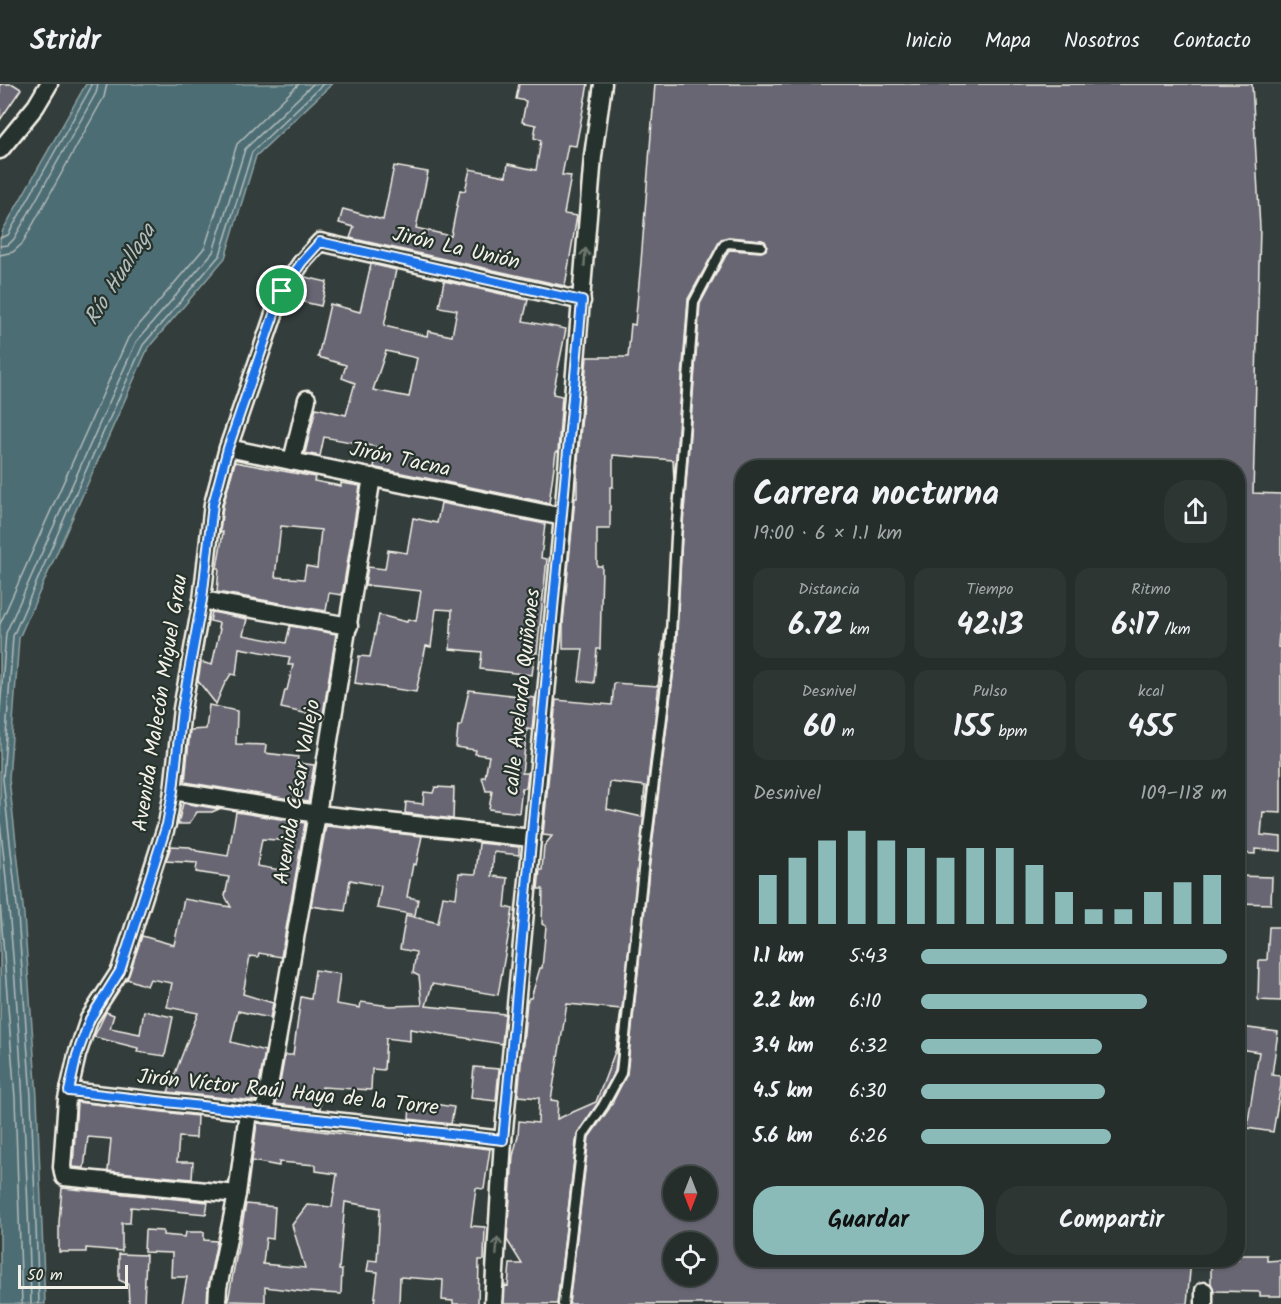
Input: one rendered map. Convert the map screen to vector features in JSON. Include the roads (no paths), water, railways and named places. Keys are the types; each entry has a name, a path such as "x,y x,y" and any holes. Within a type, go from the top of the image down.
{"street":[{"path":"0,150 36,106 49,84"},
{"name":"calle Avelardo Quiñones","path":"493,1304 503,1140 563,517 593,156 603,84"},
{"name":"Jirón La Unión","path":"320,242 582,301"},
{"name":"Avenida Malecón Miguel Grau","path":"237,1194 64,1177 62,1167 69,1091 77,1055 90,1019 120,971 167,824 182,709 202,600 213,504 228,448 282,291 302,262 320,242"},
{"path":"292,461 307,399"},
{"name":"Jirón Tacna","path":"228,448 563,517"},
{"name":"Avenida César Vallejo","path":"217,1304 218,1288 237,1194 256,1113 317,814 372,477"},
{"path":"202,600 349,626"},
{"path":"173,791 317,814 531,838"},
{"name":"Jirón Víctor Raúl Haya de la Torre","path":"69,1091 503,1140"}],"lane":[{"path":"563,1304 583,1135 603,1106 621,1073 670,653 676,537 694,302 724,245 728,243 761,246"}],"water":[{"name":"Río Huallaga","path":"86,84 332,84 256,156 225,258 148,348 19,638 9,779 24,915 37,1097 45,1304 0,1304 0,240 3,230"}]}
